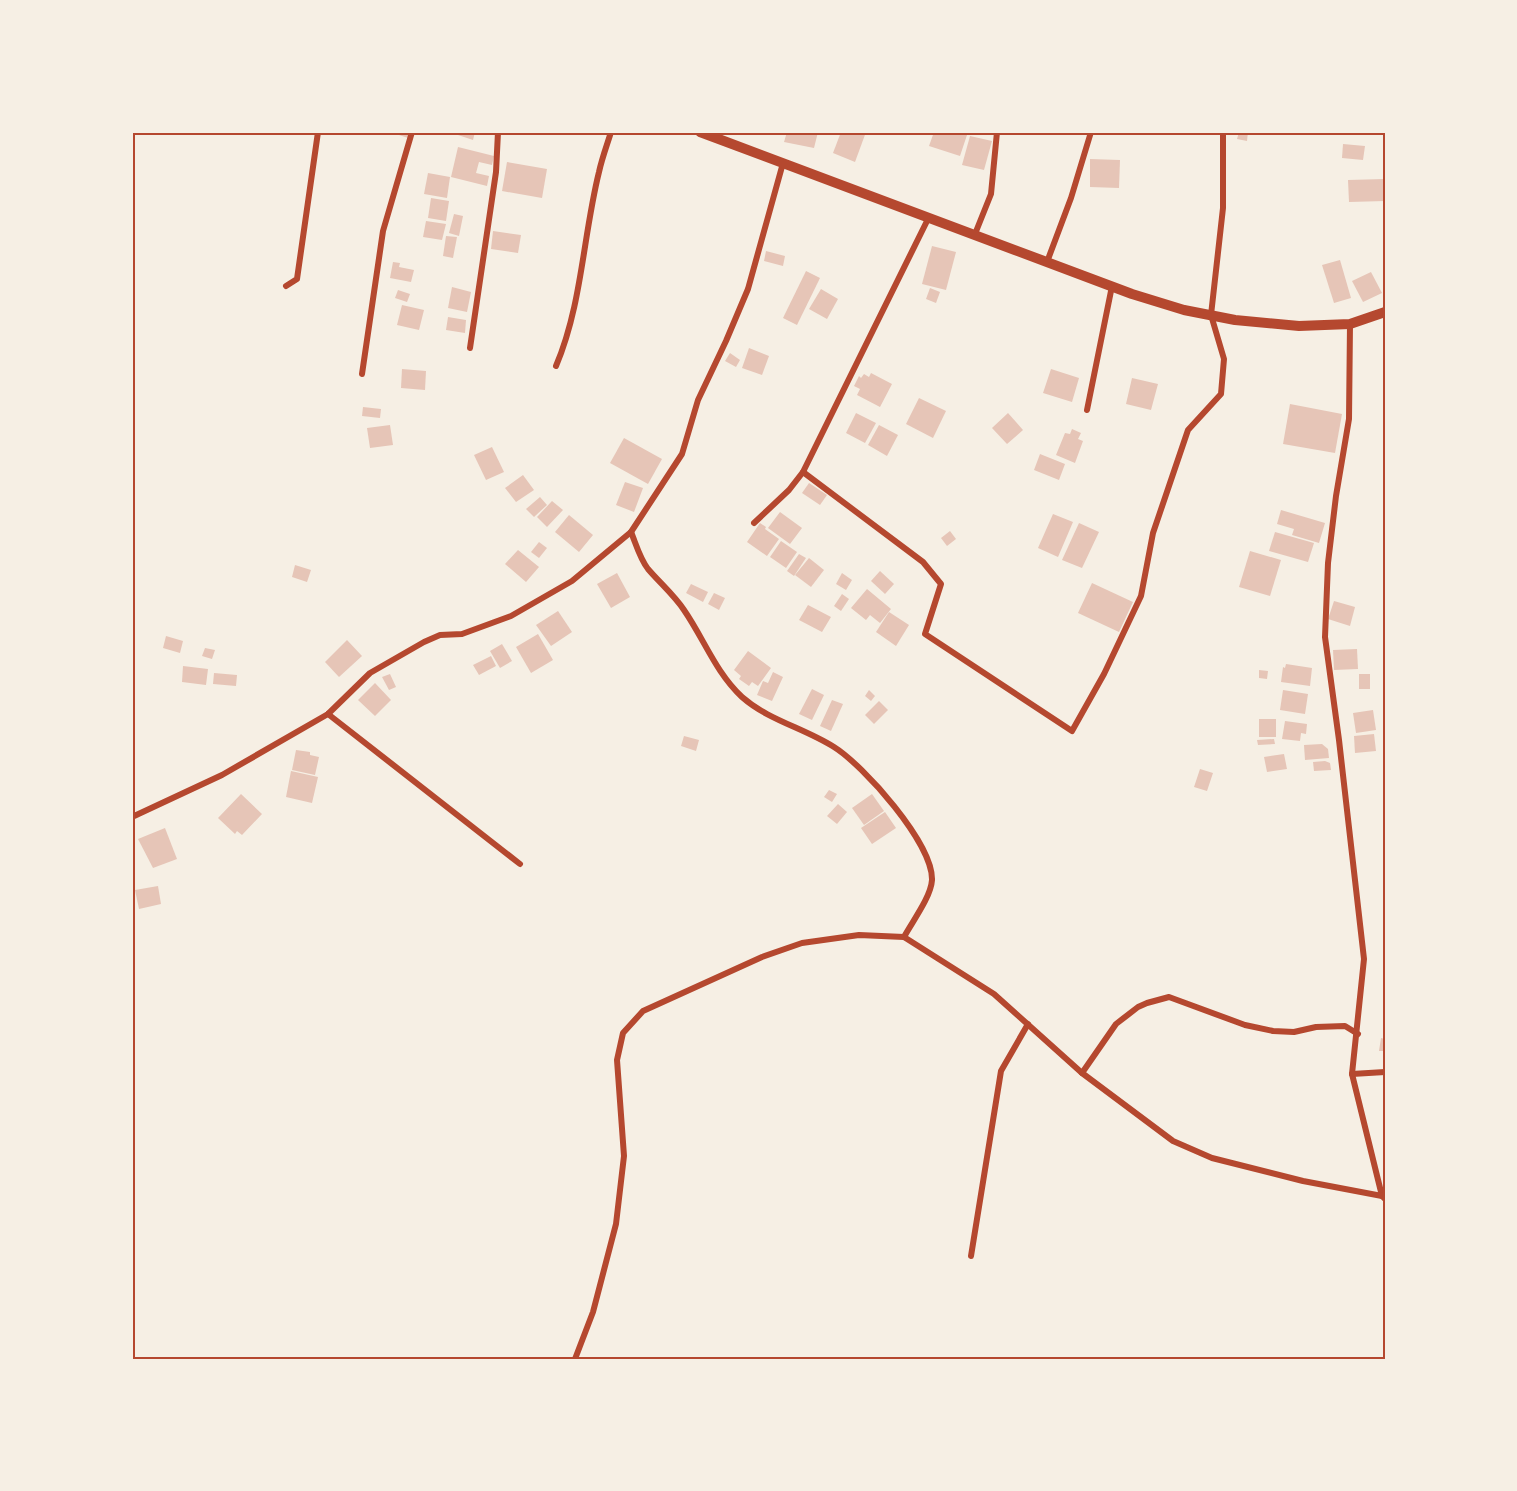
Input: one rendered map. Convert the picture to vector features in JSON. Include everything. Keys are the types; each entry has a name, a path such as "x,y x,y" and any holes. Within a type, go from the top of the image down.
{"street":[{"path":"286,286 297,279 318,132"},
{"path":"362,374 382,231 412,132"},
{"path":"470,348 496,172 498,132"},
{"path":"556,366 565,346 584,261 598,172 611,132"},
{"path":"700,132 928,219 1184,310 1235,320 1299,326 1350,324 1385,312"},
{"path":"975,234 991,194 998,132"},
{"path":"1047,262 1071,198 1091,132"},
{"path":"803,472 923,562 941,584 926,634 1072,731 1104,674 1141,596 1153,533 1188,430 1221,394 1224,359 1211,315 1223,208 1223,132"},
{"path":"132,817 222,775 328,714 370,673 440,635 462,634 511,616 572,581 631,532 682,454 698,400 748,289 783,164"},
{"path":"754,523 789,490 803,472 928,219"},
{"path":"1087,410 1112,286"},
{"path":"575,1359 593,1312 616,1224 624,1156 617,1060 623,1033 643,1011 762,957 802,943 859,935 904,937 994,994 1082,1073 1173,1141 1212,1158 1303,1181 1384,1197 1352,1074 1358,1034 1364,959 1325,628 1328,563 1349,418 1350,324"},
{"path":"631,532 647,567 684,610 726,680 764,713 796,726 835,747 885,794 920,843 932,879 928,894 904,937"},
{"path":"328,714 520,864"},
{"path":"1082,1073 1116,1024 1137,1007 1169,997 1245,1025 1264,1029 1294,1032 1316,1027 1345,1026 1358,1034"},
{"path":"970,1256 1001,1071 1028,1024"},
{"path":"1352,1074 1385,1072"}],"building":[{"path":"390,132 410,132 408,138"},
{"path":"449,132 475,132 473,140"},
{"path":"787,132 818,132 814,148 784,142"},
{"path":"841,132 866,132 855,162 833,153"},
{"path":"934,132 968,132 960,156 929,146"},
{"path":"1239,132 1248,132 1247,141 1237,139"},
{"path":"970,136 992,141 984,170 962,165"},
{"path":"1343,144 1365,146 1363,160 1342,158"},
{"path":"458,147 494,156 492,165 479,162 476,173 489,176 487,186 451,177"},
{"path":"1090,159 1120,160 1119,188 1090,187"},
{"path":"507,162 547,169 542,198 502,191"},
{"path":"428,173 450,177 447,198 424,194"},
{"path":"1384,179 1385,201 1349,202 1348,180"},
{"path":"431,198 449,201 446,221 428,218"},
{"path":"454,214 463,216 459,236 449,233"},
{"path":"426,221 446,224 442,240 423,237"},
{"path":"493,231 521,235 518,253 491,249"},
{"path":"446,236 457,237 453,258 443,256"},
{"path":"932,246 956,252 946,290 922,284"},
{"path":"766,251 785,256 783,266 764,261"},
{"path":"1340,260 1351,298 1334,303 1322,265"},
{"path":"393,262 400,263 399,267 414,270 411,282 390,278"},
{"path":"806,271 820,278 797,325 783,318"},
{"path":"1371,272 1382,293 1363,302 1352,281"},
{"path":"452,287 471,292 467,312 448,308"},
{"path":"930,288 940,292 936,303 926,299"},
{"path":"821,289 838,299 827,319 809,309"},
{"path":"398,290 410,294 407,302 395,298"},
{"path":"402,305 424,310 419,330 397,325"},
{"path":"448,317 466,320 465,333 446,330"},
{"path":"749,348 769,356 762,375 742,368"},
{"path":"730,353 740,360 736,367 725,361"},
{"path":"402,369 426,371 425,390 401,388"},
{"path":"1051,369 1079,378 1072,402 1043,393"},
{"path":"871,373 892,384 880,407 857,395 860,389 854,386 859,376 861,378 864,374 869,377"},
{"path":"1132,378 1158,384 1151,410 1126,404"},
{"path":"919,398 946,411 933,438 906,424"},
{"path":"1290,404 1342,414 1335,453 1283,444"},
{"path":"363,407 381,409 380,418 362,416"},
{"path":"856,413 876,423 865,443 846,433"},
{"path":"1008,413 1023,430 1007,444 992,428"},
{"path":"390,425 393,445 370,448 367,428"},
{"path":"879,425 898,435 887,456 868,445"},
{"path":"1072,429 1081,433 1078,439 1083,441 1075,463 1056,455 1065,433 1070,434"},
{"path":"624,438 662,459 648,484 610,463"},
{"path":"492,447 504,472 486,480 474,455"},
{"path":"1040,454 1065,464 1059,480 1034,470"},
{"path":"523,475 534,490 516,502 505,488"},
{"path":"625,482 643,488 634,512 616,505"},
{"path":"809,483 827,495 820,505 802,493"},
{"path":"540,497 547,505 534,517 526,509"},
{"path":"552,501 563,510 547,527 537,517"},
{"path":"1281,510 1325,523 1319,543 1292,535 1294,529 1277,524"},
{"path":"780,512 802,528 790,544 768,528"},
{"path":"1053,514 1073,522 1058,557 1038,548"},
{"path":"569,515 593,535 579,552 555,532"},
{"path":"760,523 779,539 767,556 747,542"},
{"path":"1079,523 1099,532 1082,568 1062,560"},
{"path":"950,531 956,539 947,546 941,538"},
{"path":"1275,532 1314,543 1308,562 1269,551"},
{"path":"781,541 797,552 786,568 770,557"},
{"path":"539,542 547,548 539,558 531,552"},
{"path":"518,550 539,567 526,582 505,564"},
{"path":"1250,551 1281,560 1270,596 1239,587"},
{"path":"799,554 806,558 794,576 787,571"},
{"path":"809,558 824,570 811,587 795,575"},
{"path":"295,565 311,570 307,582 292,577"},
{"path":"880,571 894,584 885,594 871,581"},
{"path":"617,573 630,597 611,608 597,584"},
{"path":"842,573 852,580 846,590 836,584"},
{"path":"1092,583 1133,602 1119,632 1078,613"},
{"path":"691,584 708,592 703,602 686,593"},
{"path":"867,589 891,609 880,623 870,615 866,620 851,608"},
{"path":"714,593 725,598 719,610 708,604"},
{"path":"842,594 849,599 841,611 834,606"},
{"path":"1334,601 1355,607 1350,626 1328,619"},
{"path":"808,605 831,617 822,632 799,620"},
{"path":"558,611 572,632 551,646 536,625"},
{"path":"889,612 909,625 896,646 876,632"},
{"path":"538,634 553,660 531,673 516,647"},
{"path":"166,636 183,641 180,653 163,648"},
{"path":"347,640 362,656 339,677 325,662"},
{"path":"502,644 512,661 500,668 490,651"},
{"path":"205,648 215,650 212,659 202,656"},
{"path":"1357,649 1358,669 1334,670 1333,650"},
{"path":"748,651 771,668 758,686 752,682 749,686 739,679 741,676 734,670"},
{"path":"491,656 496,666 479,675 473,665"},
{"path":"1286,664 1312,668 1310,686 1281,682 1283,667 1285,668"},
{"path":"183,666 208,669 206,685 182,682"},
{"path":"1259,670 1268,671 1267,679 1259,678"},
{"path":"773,672 783,677 772,701 757,695 763,681 768,683"},
{"path":"214,673 237,675 236,686 213,684"},
{"path":"390,674 396,687 389,690 382,677"},
{"path":"1359,674 1370,674 1370,689 1359,689"},
{"path":"375,683 391,700 375,716 358,700"},
{"path":"812,689 824,695 812,720 799,714"},
{"path":"869,690 875,696 871,701 865,696"},
{"path":"1283,690 1308,694 1305,714 1280,710"},
{"path":"832,700 843,704 831,731 820,726"},
{"path":"879,701 888,710 874,724 865,715"},
{"path":"1373,710 1376,730 1356,733 1353,713"},
{"path":"1259,719 1276,719 1276,737 1259,737"},
{"path":"1285,721 1307,724 1306,734 1301,733 1300,741 1282,739"},
{"path":"1374,734 1376,751 1355,753 1354,736"},
{"path":"684,736 699,740 696,751 681,746"},
{"path":"1274,739 1275,744 1258,745 1257,740"},
{"path":"1322,744 1328,749 1329,758 1305,760 1304,745"},
{"path":"296,750 310,752 310,755 319,757 315,775 292,770"},
{"path":"1284,754 1287,769 1267,772 1264,757"},
{"path":"1313,762 1330,763 1331,770 1314,771"},
{"path":"1200,769 1213,773 1207,791 1194,787"},
{"path":"291,771 318,777 312,803 286,797"},
{"path":"829,790 837,794 832,802 824,797"},
{"path":"241,794 262,814 242,835 237,831 235,834 218,818"},
{"path":"872,794 884,811 864,825 852,808"},
{"path":"838,804 847,812 837,824 827,816"},
{"path":"885,812 896,828 872,844 861,828"},
{"path":"165,828 177,859 153,868 138,839"},
{"path":"158,886 161,904 139,909 135,890"},
{"path":"1381,1038 1385,1039 1385,1051 1379,1051"}]}
